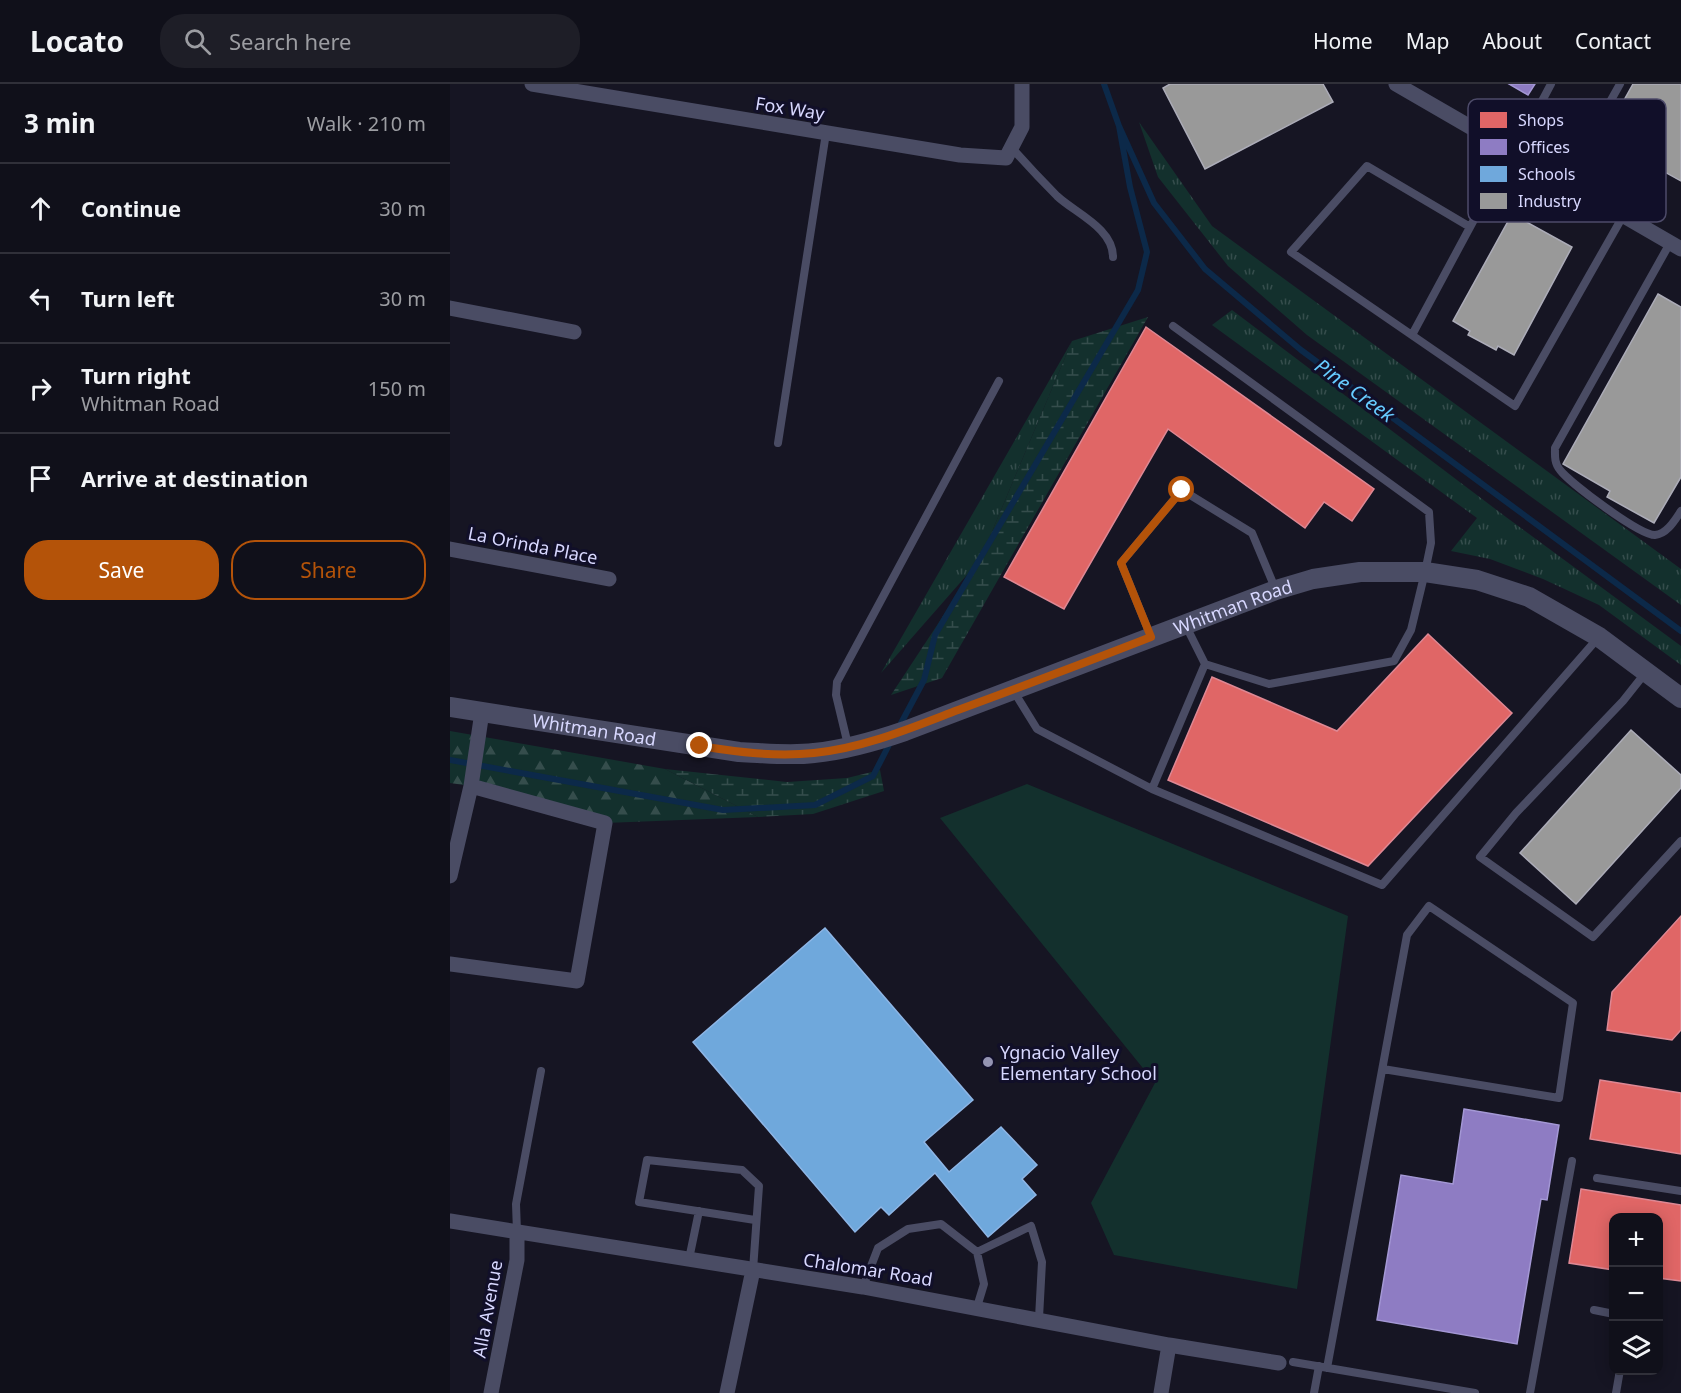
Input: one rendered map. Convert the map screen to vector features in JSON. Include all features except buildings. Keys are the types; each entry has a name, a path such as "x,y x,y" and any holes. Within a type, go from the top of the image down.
{"street":[{"name":"Fox Way","path":"532,84 960,155 1009,153"},
{"path":"1009,153 1022,127 1022,84"},
{"path":"1396,84 1468,126"},
{"path":"1633,222 1675,246"},
{"path":"450,308 574,332"},
{"name":"La Orinda Place","path":"450,549 609,579"},
{"name":"Whitman Road","path":"450,707 739,752 814,753 880,739 1276,590 1313,579 1360,572 1425,572 1477,580 1529,597 1599,637 1681,698"},
{"path":"450,876 471,786 482,712"},
{"path":"450,964 578,981 605,823 471,786"},
{"name":"Chalomar Road","path":"450,1221 862,1287 1039,1318 1169,1344 1286,1362"},
{"name":"Alla Avenue","path":"492,1393 517,1260 517,1233"},
{"path":"727,1393 753,1270"},
{"path":"1161,1393 1169,1344"}],"lane":[{"path":"1543,99 1551,84"},
{"path":"1612,99 1620,84"},
{"path":"778,443 826,133"},
{"path":"1009,153 1059,198 1094,224 1113,248 1113,257"},
{"path":"1470,227 1367,166 1290,252 1515,406 1620,222"},
{"path":"1412,335 1473,222"},
{"path":"1675,246 1555,448 1554,458 1558,468 1604,506 1654,535 1665,532 1681,511"},
{"path":"1173,326 1429,512 1431,543 1411,630 1394,661 1269,684 1205,663 1185,624"},
{"path":"849,747 836,695 837,682 999,381"},
{"path":"1151,637 1121,563 1182,490 1252,533 1276,590"},
{"path":"1013,690 1037,729 1152,789 1382,885 1599,637"},
{"path":"1152,789 1205,663"},
{"path":"1646,672 1623,701 1516,813 1480,857 1593,937 1681,841"},
{"path":"1314,1393 1323,1367 1383,1069 1407,935 1430,906 1573,1003 1559,1098 1383,1069"},
{"path":"517,1233 516,1204 541,1071"},
{"path":"753,1270 759,1186 742,1170 647,1160 639,1202 755,1220"},
{"path":"1530,1393 1572,1161"},
{"path":"1597,1178 1681,1191"},
{"path":"689,1259 699,1211"},
{"path":"862,1287 878,1248 908,1229 941,1224 977,1252 984,1284 976,1307"},
{"path":"977,1252 1031,1226 1042,1262 1039,1318"},
{"path":"1594,1310 1609,1313"},
{"path":"1286,1362 1475,1393"},
{"path":"1616,1393 1619,1375"}],"green space":[{"path":"1139,122 1212,226 1681,569 1681,605 1307,335 1228,266 1158,177"},
{"path":"1232,310 1681,646 1681,665 1599,605 1543,579 1490,559 1451,551 1477,518 1212,325"},
{"path":"1148,317 942,678 891,695 980,560 1072,341"},
{"path":"1072,341 980,560 881,673"},
{"path":"450,731 665,769 758,817 605,823 471,786 450,783"},
{"path":"665,769 787,782 847,778 880,770 884,791 813,814 758,817"},
{"path":"1027,784 1348,916 1297,1289 1114,1255 1091,1203 1155,1083 940,818"}],"waterway":[{"name":"Pine Creek","path":"1104,84 1119,126 1154,203 1205,269 1301,350 1681,631"},
{"path":"899,727 924,680 935,635 1138,290 1147,252 1130,187 1119,126"},
{"path":"450,760 723,810 815,805 873,776 891,741"}],"place":[{"name":"Ygnacio Valley Elementary School","path":"988,1062"}],"route":[{"path":"700,746 739,752 781,754 814,753 849,747 905,731 1151,637 1121,563 1182,490"}]}
